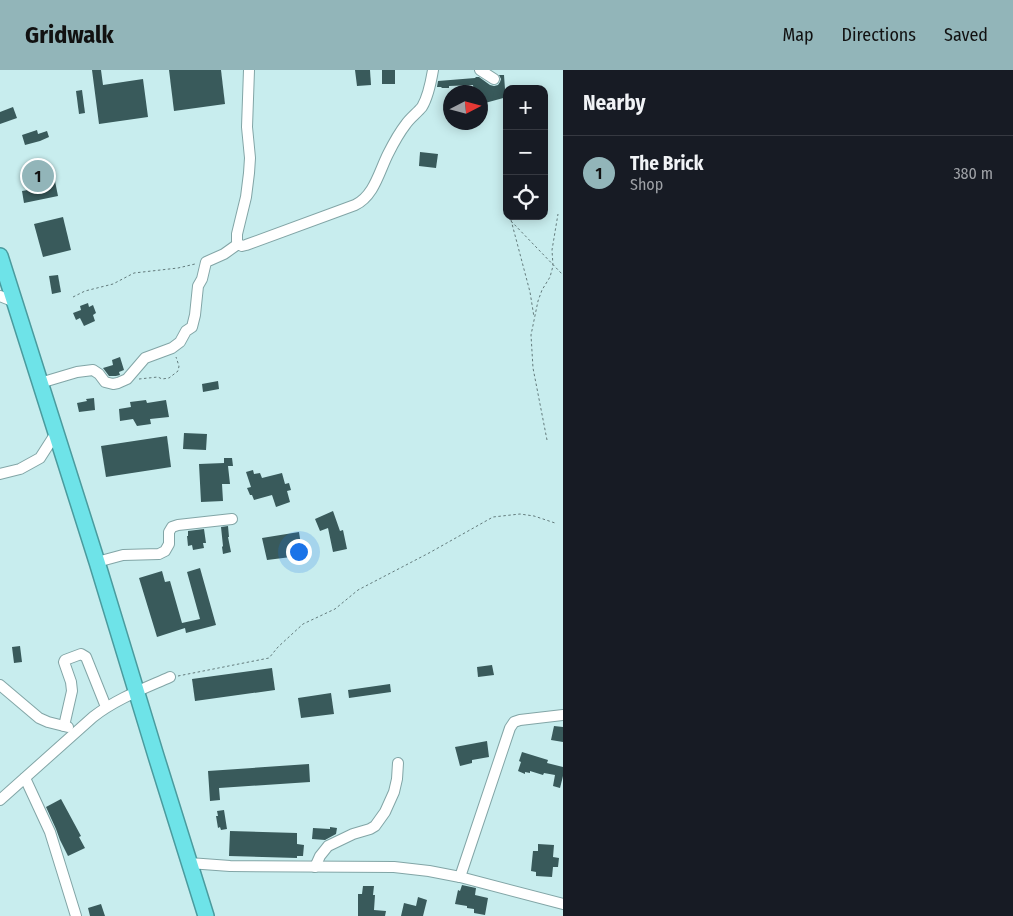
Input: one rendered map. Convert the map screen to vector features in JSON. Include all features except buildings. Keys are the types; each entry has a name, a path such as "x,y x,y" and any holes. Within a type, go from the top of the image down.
{"highway":[{"path":"0,256 206,916"}],"street":[{"path":"238,244 236,234 246,197 250,158 247,127 249,70"},
{"path":"238,244 246,245 362,202 368,196 380,175 388,155 406,124 422,107 429,91 433,70"},
{"path":"480,70 494,78"},
{"path":"40,383 77,372 93,370 105,382 118,383 126,379 145,358 180,342 186,331 192,327 196,316 198,286 202,279 206,262 224,254 238,244"},
{"path":"0,296 15,302"},
{"path":"0,474 20,469 40,458 56,433"},
{"path":"97,562 122,555 159,554 165,551 169,544 169,532 172,527 232,519"},
{"path":"64,726 72,691 65,660 81,654 86,657 106,707"},
{"path":"0,800 106,707 170,677"},
{"path":"0,686 39,718 79,730"},
{"path":"460,877 510,728 514,722 520,720 563,715"},
{"path":"315,867 320,856 328,846 375,826 385,812 394,792 398,763"},
{"path":"25,778 50,832 76,916"},
{"path":"190,863 230,866 394,867 460,877 563,904"}],"path":[{"path":"547,440 533,368 531,335 538,301 550,277 553,266 552,250 558,214"},
{"path":"534,318 530,292 511,220 563,275"},
{"path":"73,298 85,291 113,284 134,273 178,268 206,262"},
{"path":"126,379 168,378 178,371 179,366 174,346"},
{"path":"170,677 268,658 303,624 335,609 358,590 493,517 520,514 534,516 555,523"}],"place":[{"name":"The Brick","path":"38,176"}]}
